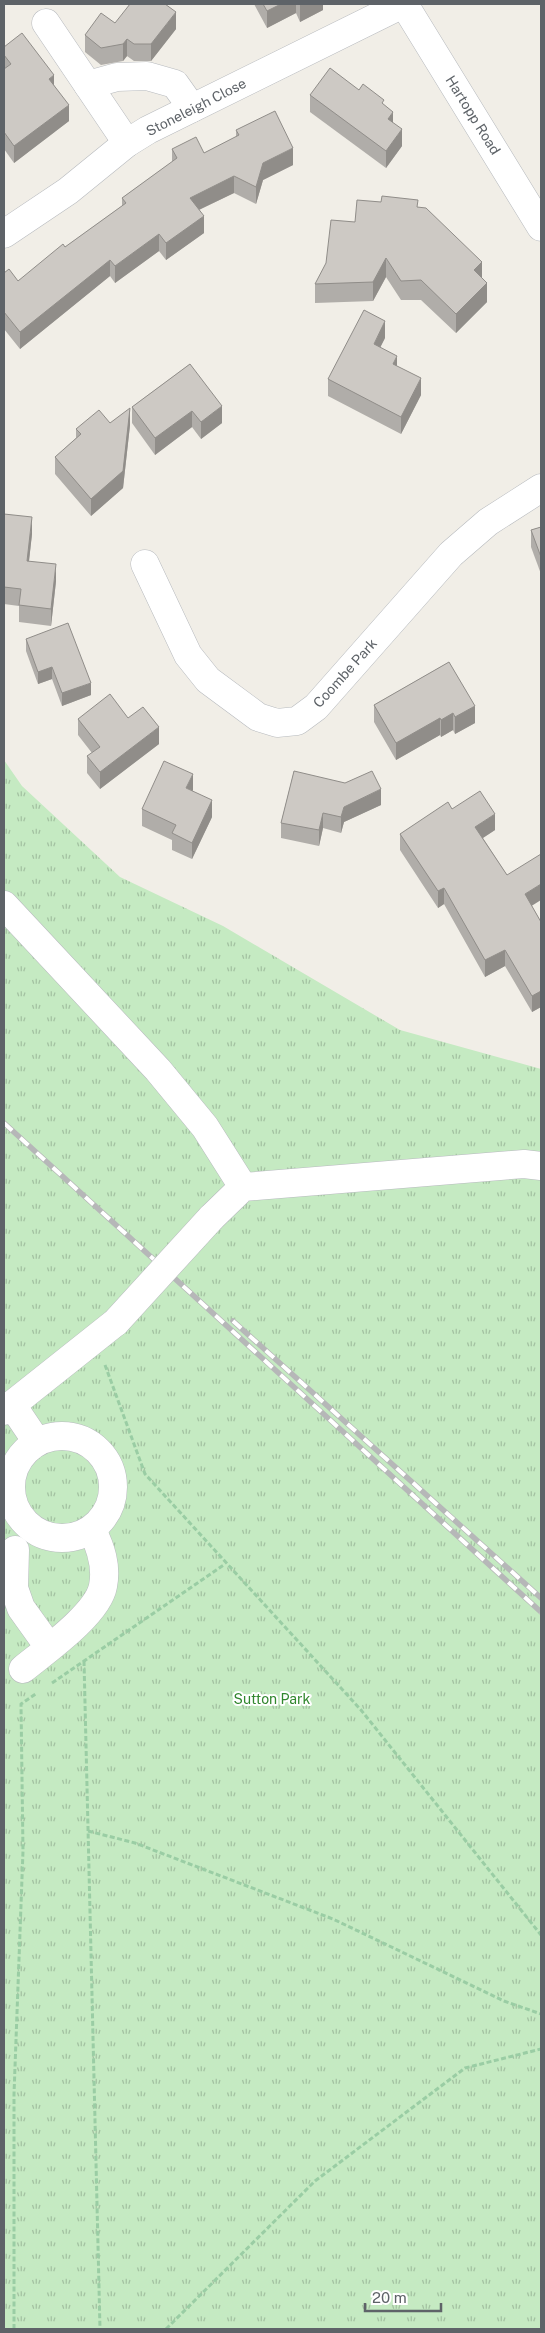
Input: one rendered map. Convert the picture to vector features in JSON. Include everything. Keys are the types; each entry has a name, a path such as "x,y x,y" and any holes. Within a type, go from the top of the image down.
{"street":[{"name":"Stoneleigh Close","path":"4,234 68,191 127,143 192,108 404,4"},
{"name":"Hartopp Road","path":"404,4 541,227"},
{"path":"46,23 127,143"},
{"path":"88,85 117,77 147,76 175,84 192,108"},
{"name":"Coombe Park","path":"145,564 188,655 208,680 258,717 277,723 297,721 316,707 451,554 488,522 541,488"},
{"path":"4,905 158,1070 205,1127 243,1187"},
{"path":"37,1442 8,1408 106,1330 211,1218 243,1187 524,1164 541,1166"},
{"path":"53,1436 71,1436 87,1442 101,1453 110,1467 114,1484 112,1502 105,1518 92,1530 76,1537 59,1539 43,1535 29,1526 18,1514 12,1499 11,1482 15,1466 24,1452 37,1442 53,1436"},
{"path":"29,1526 9,1555 14,1588 21,1608 49,1647"},
{"path":"23,1670 86,1617 103,1588 105,1568 100,1547 92,1530"}],"path":[{"path":"106,1330 145,1474 361,1710 541,1935"},
{"path":"100,2329 84,1661 226,1564"},
{"path":"14,2329 14,2094 23,1851 21,1704"},
{"path":"88,1831 135,1843 333,1919 504,2001 541,2014"},
{"path":"166,2329 315,2181 465,2068 541,2049"}],"green space":[{"name":"Sutton Park","path":"4,760 22,786 120,877 223,926 400,1030 541,1069 541,2329 4,2329"}],"building":[{"path":"130,4 165,4 176,12 151,44 134,44 127,39 123,44 101,48 85,35 101,13 115,23"},
{"path":"263,4 281,4 267,11"},
{"path":"22,33 54,75 49,79 69,105 14,146 4,132 4,69 11,64 4,55 4,47"},
{"path":"330,68 359,90 363,84 384,100 382,103 393,112 388,119 402,129 386,151 310,95"},
{"path":"275,111 293,148 263,163 256,187 234,176 190,198 204,216 166,243 159,234 115,266 110,260 20,332 4,312 4,273 9,269 18,281 63,244 65,247 126,203 122,198 177,158 172,149 196,137 204,153 239,135 236,130"},
{"path":"382,196 418,200 417,207 426,208 482,262 474,270 487,283 456,314 421,280 401,281 386,258 373,282 315,284 326,263 331,220 355,222 357,200 381,202"},
{"path":"364,310 385,321 374,344 397,356 393,364 421,378 401,417 328,379"},
{"path":"190,364 222,406 201,422 192,411 155,438 132,407"},
{"path":"130,408 123,471 91,499 55,457 81,434 76,429 99,410 110,423"},
{"path":"4,514 32,517 27,561 56,564 51,609 19,605 21,589 4,587"},
{"path":"541,527 541,557 531,530"},
{"path":"68,623 91,683 62,693 52,667 38,672 26,639"},
{"path":"449,662 475,706 455,717 453,713 441,720 440,718 396,743 374,705"},
{"path":"110,694 128,718 143,707 159,727 100,772 87,756 100,747 78,719"},
{"path":"164,761 193,774 186,788 212,800 192,843 172,833 176,825 142,809"},
{"path":"294,771 345,783 372,771 381,789 344,807 341,817 323,813 319,830 281,823"},
{"path":"480,791 495,814 475,827 507,875 541,854 541,884 525,894 541,922 541,991 532,996 505,950 485,960 444,888 438,891 400,834 448,802 452,809"}],"railway":[{"path":"4,1123 541,1612"},
{"path":"233,1321 541,1598"}]}
